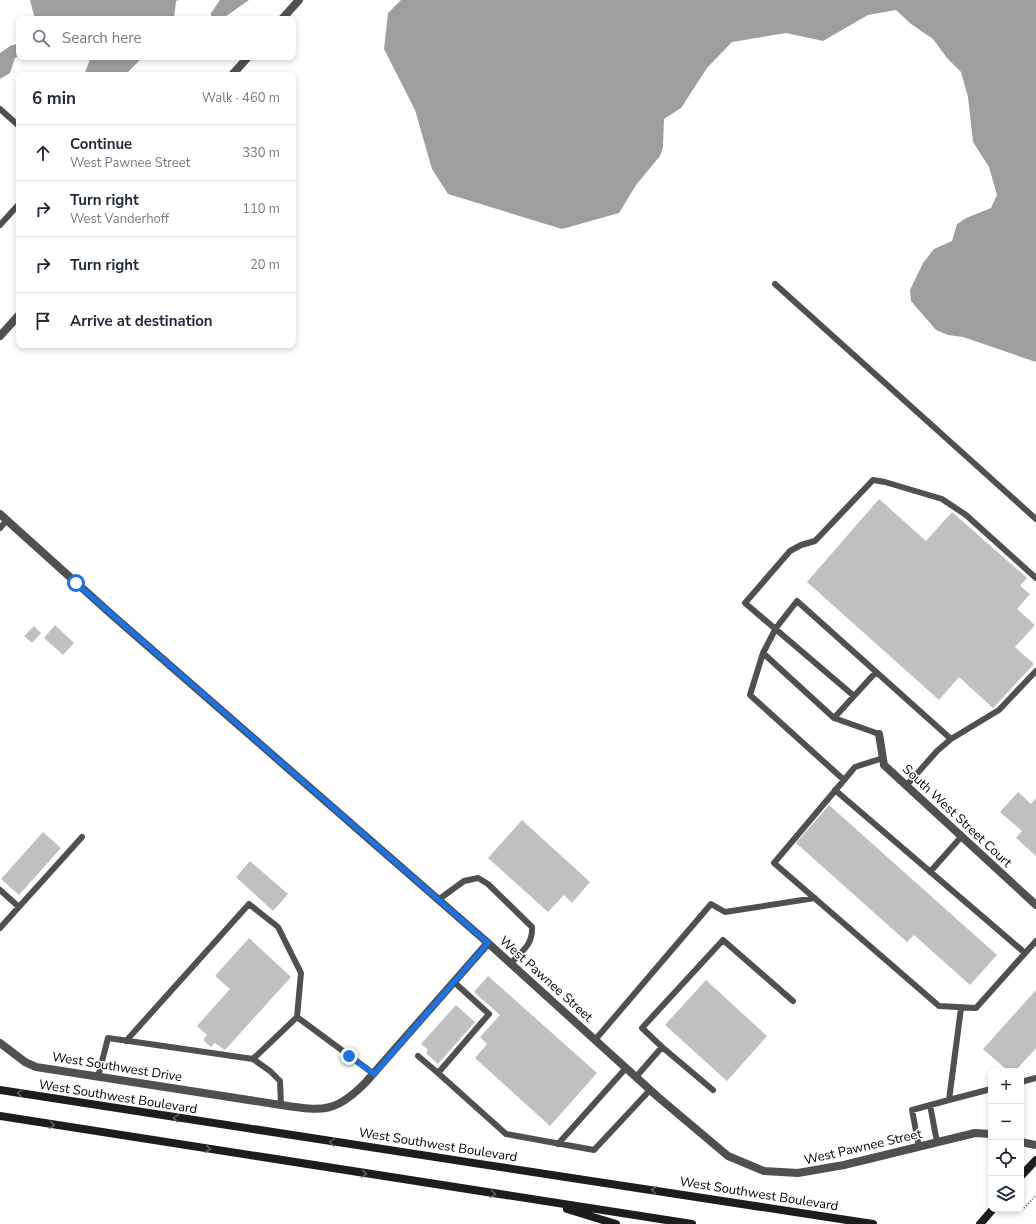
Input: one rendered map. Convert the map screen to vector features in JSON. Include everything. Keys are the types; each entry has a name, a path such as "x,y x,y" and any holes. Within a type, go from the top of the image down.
{"main road":[{"name":"West Southwest Boulevard","path":"0,1090 140,1113 691,1195 873,1224"},
{"path":"0,1116 692,1224"},
{"path":"1024,1173 1036,1160"},
{"path":"542,1201 616,1224"},
{"path":"980,1224 990,1212"}],"street":[{"path":"285,16 299,0"},
{"path":"235,72 245,60"},
{"path":"0,336 16,318"},
{"name":"West Pawnee Street","path":"0,514 111,614 488,943 650,1090 728,1156 764,1171 798,1173 844,1165 975,1133 988,1134"},
{"name":"South West Street Court","path":"879,734 884,765 1036,906"},
{"name":"West Southwest Drive","path":"0,1043 25,1062 36,1067 281,1106 312,1109 330,1108 356,1092 374,1074 488,943"},
{"path":"1024,1143 1036,1146"}],"lane":[{"path":"0,109 16,123"},
{"path":"0,225 16,207"},
{"path":"775,284 1036,519"},
{"path":"854,696 745,603 790,551 801,545 815,541 873,480 885,482 942,499 966,515 1036,578"},
{"path":"0,528 7,520"},
{"path":"844,780 750,695 763,653 776,628 797,601 951,739"},
{"path":"763,653 834,718 879,734"},
{"path":"906,786 951,739 999,710 1036,671"},
{"path":"834,718 876,672"},
{"path":"883,758 855,767 774,863 939,1006 976,1008 1036,941"},
{"path":"835,790 1025,953"},
{"path":"930,872 961,836"},
{"path":"0,928 82,837"},
{"path":"438,900 464,881 478,878 488,884 532,926 532,936 528,946 510,964"},
{"path":"0,890 19,907"},
{"path":"595,1040 711,904 724,912 815,898"},
{"path":"126,1041 249,904 278,927 301,973 297,1017 253,1059"},
{"path":"713,1090 642,1028 723,940 793,1002"},
{"path":"438,1074 489,1014 454,982"},
{"path":"949,1100 961,1008"},
{"path":"297,1017 374,1074"},
{"path":"98,1077 108,1038 253,1059 270,1071 280,1081 281,1106"},
{"path":"636,1077 662,1047"},
{"path":"418,1056 506,1134 594,1150 650,1090"},
{"path":"558,1144 626,1068"},
{"path":"1024,1081 1036,1078"},
{"path":"919,1147 912,1110 988,1090"},
{"path":"930,1105 937,1142"}],"path":[{"path":"1024,1208 1036,1195"}],"shaded area":[{"path":"30,0 179,0 176,1 174,16 34,16"},
{"path":"220,0 249,0 226,16 211,16 211,13"},
{"path":"401,0 1036,0 1036,362 963,337 948,335 936,330 911,301 910,290 923,263 934,249 952,241 957,224 966,218 991,208 997,195 989,167 973,142 968,97 961,72 947,58 933,39 911,24 896,10 868,15 823,41 786,33 732,42 707,68 681,108 664,119 663,147 660,156 636,185 619,213 562,229 448,194 432,169 415,110 384,49 388,13"},
{"path":"16,44 16,58 10,73 0,79 0,53"},
{"path":"90,60 140,60 128,72 85,72"}],"building":[{"path":"879,499 926,541 952,512 1027,578 1020,586 1030,594 1017,609 1035,625 1015,647 1034,664 993,708 959,677 939,700 807,582"},
{"path":"55,625 74,643 63,655 44,638"},
{"path":"34,626 41,633 32,643 24,636"},
{"path":"1018,792 1031,804 1036,798 1036,856 1016,838 1022,831 1000,812"},
{"path":"829,805 997,955 970,985 914,935 907,942 796,843"},
{"path":"522,820 590,882 572,903 564,895 548,912 488,858"},
{"path":"43,832 61,848 19,895 1,879"},
{"path":"250,861 288,894 273,911 236,877"},
{"path":"249,938 291,977 225,1050 215,1043 211,1047 203,1040 207,1035 197,1026 230,989 215,976"},
{"path":"488,976 597,1073 550,1126 475,1058 487,1044 480,1037 500,1015 474,992"},
{"path":"706,980 767,1036 727,1081 665,1025"},
{"path":"1036,990 1036,1048 1018,1068 1005,1068 983,1049"},
{"path":"456,1005 475,1022 438,1064 426,1053 428,1050 421,1044"}],"route":[{"path":"76,583 488,943 374,1074 349,1056"}]}
